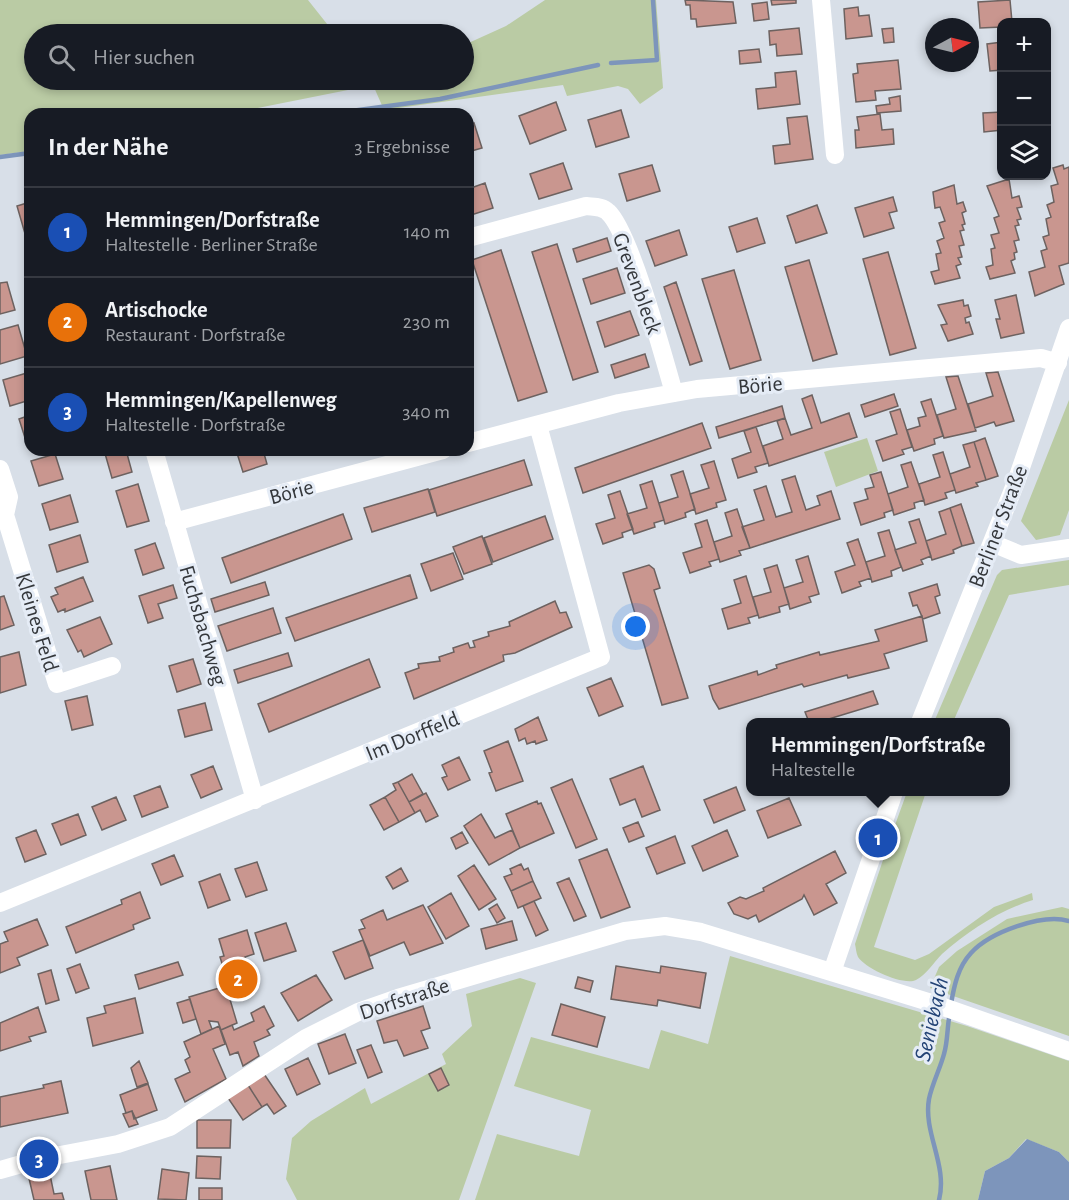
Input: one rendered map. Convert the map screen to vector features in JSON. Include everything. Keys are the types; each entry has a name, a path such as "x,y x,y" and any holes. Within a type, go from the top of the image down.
{"street":[{"path":"821,0 835,154"},
{"name":"Grevenbleck","path":"474,236 586,207 600,207 608,212 617,225 641,285 674,393"},
{"name":"Berliner Straße","path":"922,718 992,543 1069,328"},
{"name":"Börie","path":"474,441 619,403 674,393 1041,358 1058,363"},
{"name":"Im Dorffeld","path":"0,903 602,657 538,425"},
{"name":"Fuchsbachweg","path":"156,456 255,800"},
{"name":"Börie","path":"174,522 421,456"},
{"name":"Kleines Feld","path":"0,469 9,497 5,515 57,684 112,666"},
{"path":"992,543 1021,555 1069,548"},
{"path":"832,972 893,796"},
{"name":"Dorfstraße","path":"0,1170 39,1159 140,1138 176,1123 306,1038 357,1012 625,931 654,927 687,928 935,1004 1069,1051"}],"green space":[{"path":"0,0 308,0 327,24 24,24 24,90 348,90 257,108 24,108 24,152 0,155"},
{"path":"545,0 656,0 663,88 640,104 628,89 618,86 567,96 563,85 398,108 383,108 375,90 474,90 474,40 506,26"},
{"path":"1069,400 1069,510 1060,535 1036,540 1021,521"},
{"path":"867,438 878,471 836,487 824,452"},
{"path":"1069,560 1069,585 1009,595 955,718 936,718 997,575 1002,570"},
{"path":"906,796 925,796 874,947 915,960 929,954 994,907 1032,893 1033,900 1009,909 974,929 942,954 916,980 903,981 885,975 862,962 858,957 855,944 887,848 891,849 895,838 891,836"},
{"path":"1062,907 1069,909 1069,1036 930,988 939,967 957,951 1007,919"},
{"path":"730,956 967,1026 1069,1061 1069,1162 1059,1152 1026,1139 1009,1158 985,1171 978,1200 475,1200 497,1134 579,1156 591,1110 514,1086 531,1037 649,1069 661,1030 708,1044"},
{"path":"520,978 536,983 459,1200 297,1200 286,1179 292,1138 311,1121 365,1088 371,1104 446,1064 442,1054 472,1026 466,994"}],"water":[{"path":"1027,1139 1059,1152 1069,1162 1069,1200 978,1200 985,1171 1009,1158"}],"building":[{"path":"685,0 733,2 736,23 697,27 696,19 691,19 690,5 686,5"},
{"path":"771,0 796,0 796,3 772,5"},
{"path":"1010,0 1012,18 997,18 997,27 980,28 978,2"},
{"path":"767,2 769,19 754,21 752,4"},
{"path":"858,7 859,16 869,15 872,36 846,39 844,9"},
{"path":"799,28 802,54 777,56 776,44 770,45 769,31"},
{"path":"893,28 894,42 884,43 882,29"},
{"path":"997,43 997,70 990,71 987,44"},
{"path":"759,49 761,62 740,64 739,51"},
{"path":"898,60 901,89 875,91 876,100 856,102 853,74 858,73 857,64"},
{"path":"796,71 800,104 758,109 756,89 776,87 775,73"},
{"path":"900,96 901,111 877,113 876,106 890,104 889,98"},
{"path":"556,102 566,130 530,144 519,116"},
{"path":"621,110 629,137 596,147 588,120"},
{"path":"997,112 997,131 984,132 983,113"},
{"path":"880,114 882,130 893,129 894,144 856,148 855,130 859,130 857,117"},
{"path":"807,116 813,159 775,164 773,146 790,144 787,118"},
{"path":"474,123 482,148 474,150"},
{"path":"563,163 572,189 539,199 530,174"},
{"path":"652,165 660,191 627,201 619,174"},
{"path":"1063,165 1064,169 1069,167 1069,263 1059,266 1064,284 1035,296 1029,272 1045,267 1041,251 1047,249 1043,237 1049,235 1046,219 1051,217 1047,205 1054,202 1051,186 1058,184 1053,168"},
{"path":"1009,180 1012,198 1019,196 1022,207 1017,208 1021,219 1017,220 1019,225 1015,226 1019,240 1014,241 1017,252 1014,253 1015,259 1011,261 1015,273 990,279 986,267 993,265 991,249 995,248 991,235 999,233 994,218 999,216 987,186"},
{"path":"485,183 493,208 474,214 474,187"},
{"path":"954,185 957,204 963,202 966,211 962,213 964,230 960,231 964,245 959,246 962,257 958,258 961,264 956,266 960,278 935,284 931,272 939,270 936,254 941,253 937,241 944,238 939,223 945,221 940,207 935,208 933,192"},
{"path":"893,197 897,211 889,213 894,228 864,237 855,208"},
{"path":"24,204 24,230 17,206"},
{"path":"817,205 827,233 796,243 787,216"},
{"path":"757,218 765,243 737,252 729,227"},
{"path":"679,230 687,255 655,266 646,241"},
{"path":"607,238 611,251 577,262 573,249"},
{"path":"557,244 598,372 573,380 532,252"},
{"path":"501,250 547,392 518,401 474,266 474,259"},
{"path":"888,252 916,348 890,355 863,259"},
{"path":"809,260 837,354 813,361 785,267"},
{"path":"617,268 625,293 591,304 583,279"},
{"path":"734,270 761,360 730,369 702,279"},
{"path":"7,282 15,310 0,314 0,283"},
{"path":"676,282 702,361 690,365 664,287"},
{"path":"1016,295 1024,333 1001,338 996,319 1000,319 995,300"},
{"path":"963,300 964,306 968,305 971,316 965,318 966,323 969,322 973,334 948,341 941,325 947,324 938,305"},
{"path":"630,311 639,335 605,347 597,322"},
{"path":"18,325 24,346 24,357 0,364 0,330"},
{"path":"645,354 649,367 615,378 611,365"},
{"path":"998,372 1014,421 996,426 994,422 975,428 968,404 993,396 986,373"},
{"path":"24,374 24,402 10,406 3,380"},
{"path":"958,376 976,431 944,438 937,415 956,409 946,377"},
{"path":"894,394 898,406 865,417 861,405"},
{"path":"812,395 821,423 849,413 857,437 769,466 763,446 783,439 777,421 785,418 791,435 812,428 802,399"},
{"path":"931,399 943,436 934,439 935,444 914,451 907,430 920,426 918,418 926,416 921,402"},
{"path":"782,406 785,418 719,438 716,427"},
{"path":"900,409 912,447 902,450 904,454 883,461 876,441 897,434 890,412"},
{"path":"24,417 24,435 19,419"},
{"path":"702,423 711,448 583,493 575,468"},
{"path":"756,427 768,463 755,467 757,472 738,478 732,459 751,452 744,431"},
{"path":"985,438 998,476 986,480 974,442"},
{"path":"974,442 986,480 976,483 978,486 956,493 950,474 970,467 963,445"},
{"path":"943,452 955,490 945,493 947,498 925,505 919,484 940,477 933,455"},
{"path":"56,456 63,479 39,486 31,461"},
{"path":"106,456 128,456 132,472 112,478"},
{"path":"238,456 265,456 267,464 243,472"},
{"path":"524,460 532,485 437,516 429,490"},
{"path":"714,461 726,500 716,503 717,507 696,514 690,494 709,488 701,465"},
{"path":"911,462 924,500 914,503 915,508 894,515 888,494 908,487 901,465"},
{"path":"683,471 695,509 685,513 686,517 665,524 659,503 678,497 671,475"},
{"path":"881,472 893,510 884,513 885,517 861,525 854,503 868,499 865,489 874,487 870,475"},
{"path":"795,476 806,510 820,505 817,496 831,491 840,519 750,548 742,527 764,520 754,490 766,486 776,517 792,512 782,480"},
{"path":"652,481 664,520 654,523 655,527 634,534 627,514 647,508 640,485"},
{"path":"138,484 149,521 127,527 116,491"},
{"path":"428,489 435,512 372,532 364,508"},
{"path":"620,491 633,529 622,533 623,537 603,544 596,524 615,518 608,495"},
{"path":"70,495 78,522 50,530 42,504"},
{"path":"961,504 974,543 962,546 950,508"},
{"path":"950,508 962,546 953,550 954,553 932,560 926,541 946,534 939,512"},
{"path":"737,509 750,548 739,551 741,555 720,562 714,542 732,536 725,513"},
{"path":"343,514 352,539 231,583 222,558"},
{"path":"545,516 553,539 493,562 484,538"},
{"path":"919,519 931,556 921,560 923,564 903,571 895,550 916,543 909,522"},
{"path":"707,520 719,559 709,562 711,566 690,573 683,553 702,547 695,524"},
{"path":"889,530 901,567 891,571 892,576 872,582 866,562 885,556 878,533"},
{"path":"80,535 88,562 57,572 49,545"},
{"path":"482,536 492,564 464,574 453,547"},
{"path":"858,539 871,578 859,582 861,586 842,593 835,572 855,565 847,543"},
{"path":"155,543 164,568 143,575 135,550"},
{"path":"453,553 463,579 431,591 421,564"},
{"path":"808,556 819,594 809,597 811,602 790,609 784,588 803,582 796,560"},
{"path":"649,565 654,569 660,588 654,590 688,698 662,705 623,573"},
{"path":"777,565 789,604 779,607 780,612 759,618 753,597 771,592 764,569"},
{"path":"410,575 417,598 295,641 286,618"},
{"path":"746,576 758,615 748,618 750,623 728,629 722,609 741,603 734,580"},
{"path":"83,577 93,601 65,612 65,609 58,612 51,597 58,594 55,588"},
{"path":"265,582 269,595 215,612 211,599"},
{"path":"937,584 940,595 935,597 940,613 923,619 917,605 913,606 909,593"},
{"path":"173,585 177,598 158,604 163,618 148,623 139,596"},
{"path":"4,596 14,625 0,630 0,597"},
{"path":"555,601 560,613 566,612 572,627 515,653 503,655 504,661 414,699 405,673 419,668 418,664 440,661 439,657 454,652 453,648 468,643 470,648 475,647 473,641 489,636 488,632 510,626 509,622"},
{"path":"273,608 281,633 227,651 218,626"},
{"path":"922,616 927,641 884,654 889,668 848,678 847,675 804,687 802,684 719,709 713,699 709,686 757,671 758,675 777,668 776,665 819,652 820,655 879,641 875,630"},
{"path":"100,617 112,644 84,657 81,650 78,652 67,630"},
{"path":"19,652 26,685 0,693 0,657"},
{"path":"288,653 292,666 238,683 234,670"},
{"path":"193,659 201,684 177,692 169,666"},
{"path":"369,659 380,687 269,732 258,704"},
{"path":"611,678 623,706 599,716 587,688"},
{"path":"873,691 878,704 832,718 807,718 805,712"},
{"path":"87,696 93,725 72,730 65,701"},
{"path":"205,703 212,730 185,737 178,710"},
{"path":"538,717 547,740 536,744 535,741 527,744 525,738 519,741 515,729"},
{"path":"508,741 523,781 496,791 484,751"},
{"path":"459,757 470,780 448,790 442,778 447,776 442,765"},
{"path":"213,766 222,789 201,798 191,775"},
{"path":"643,766 660,810 642,817 635,799 620,805 610,779"},
{"path":"412,774 423,794 409,802 398,782"},
{"path":"572,779 597,839 576,848 551,788"},
{"path":"398,782 415,813 399,822 385,797 396,790 393,784"},
{"path":"160,786 168,807 142,817 134,796"},
{"path":"736,787 745,810 714,823 704,800"},
{"path":"426,793 438,816 426,822 420,810 415,813 409,802"},
{"path":"116,797 126,820 102,830 92,807"},
{"path":"385,797 399,822 384,830 370,805"},
{"path":"789,798 801,825 768,838 757,811"},
{"path":"537,801 538,804 541,803 554,833 520,848 506,814"},
{"path":"78,814 86,835 61,845 52,824"},
{"path":"481,814 495,838 512,830 520,848 489,865 464,826"},
{"path":"638,822 644,836 629,842 623,828"},
{"path":"36,830 46,854 25,862 16,838"},
{"path":"727,830 738,856 703,871 692,846"},
{"path":"462,832 468,843 456,849 451,838"},
{"path":"675,836 685,863 657,874 646,848"},
{"path":"607,849 630,907 601,918 579,860"},
{"path":"835,851 846,873 826,884 837,903 814,915 804,895 802,899 759,922 756,915 748,919 734,914 728,903 740,897 746,899 764,891 763,888"},
{"path":"174,855 183,876 161,885 152,864"},
{"path":"257,862 267,890 246,897 235,869"},
{"path":"521,864 524,870 528,868 533,881 511,891 504,877 512,874 510,869"},
{"path":"474,865 496,899 479,910 458,876"},
{"path":"401,868 408,881 393,889 386,877"},
{"path":"220,874 230,900 208,908 199,882"},
{"path":"569,878 586,916 574,921 557,883"},
{"path":"533,881 541,898 518,908 511,891"},
{"path":"140,892 150,918 133,925 134,929 76,953 66,927 122,904 121,900"},
{"path":"451,893 469,926 446,939 428,907"},
{"path":"534,901 548,930 536,936 523,906"},
{"path":"497,904 505,918 497,923 489,909"},
{"path":"423,905 443,943 410,955 404,942 370,956 359,930 365,928 361,920 383,910 387,920"},
{"path":"37,919 48,945 17,958 20,965 0,973 0,944 8,941 4,932"},
{"path":"512,921 517,940 486,949 481,929"},
{"path":"286,923 296,951 264,961 255,933"},
{"path":"247,930 254,954 245,957 253,982 230,989 220,957 224,956 219,939"},
{"path":"363,940 373,968 345,979 333,952"},
{"path":"178,962 183,975 139,989 135,975"},
{"path":"80,964 89,988 76,993 67,969"},
{"path":"616,966 660,973 661,966 706,973 700,1008 658,1000 657,1006 611,999"},
{"path":"51,970 59,1000 46,1004 38,974"},
{"path":"316,975 332,1000 298,1021 281,993"},
{"path":"578,977 593,981 590,992 575,988"},
{"path":"226,986 237,1023 221,1030 218,1022 209,1021 212,1029 201,1034 189,997"},
{"path":"135,998 143,1033 93,1046 87,1018 106,1013 104,1006"},
{"path":"190,999 196,1019 183,1023 177,1003"},
{"path":"561,1004 605,1017 597,1047 552,1035"},
{"path":"264,1006 274,1026 267,1030 270,1035 254,1042 259,1056 243,1066 238,1052 230,1055 221,1030 232,1025 234,1030 254,1021 251,1013"},
{"path":"423,1006 430,1028 421,1031 428,1048 404,1056 397,1040 384,1043 377,1021"},
{"path":"38,1007 46,1032 29,1037 31,1041 0,1051 0,1023"},
{"path":"219,1026 225,1044 213,1049 226,1079 185,1102 175,1079 190,1072 185,1060 190,1057 184,1042"},
{"path":"345,1034 356,1063 329,1074 318,1044"},
{"path":"371,1045 382,1072 368,1078 357,1050"},
{"path":"308,1058 320,1084 297,1095 285,1069"},
{"path":"139,1061 148,1083 137,1087 131,1068"},
{"path":"441,1068 449,1085 438,1091 429,1074"},
{"path":"264,1074 286,1106 274,1114 267,1104 262,1107 248,1085"},
{"path":"61,1081 68,1113 0,1127 0,1097 44,1088 43,1085"},
{"path":"148,1084 157,1110 134,1119 132,1111 126,1113 120,1095"},
{"path":"248,1085 262,1107 243,1120 228,1098"},
{"path":"132,1111 138,1124 129,1127 123,1114"},
{"path":"197,1120 231,1120 230,1148 197,1148"},
{"path":"197,1156 221,1157 220,1179 196,1178"},
{"path":"110,1166 117,1200 91,1200 85,1171"},
{"path":"162,1169 189,1173 186,1200 158,1199"},
{"path":"49,1170 54,1194 62,1193 64,1200 34,1200 28,1174"},
{"path":"199,1188 222,1188 222,1200 199,1200"}],"waterway":[{"path":"611,63 657,60 653,0"},
{"path":"373,108 440,99 598,65"},
{"path":"0,157 24,154"},
{"name":"Seniebach","path":"951,1004 960,971 967,958 980,945 1017,926 1045,920 1069,921"},
{"name":"Seniebach","path":"939,1200 940,1174 928,1112 930,1093 945,1049 950,1012"}],"place":[{"name":"Hemmingen/Dorfstraße","path":"878,838"},
{"name":"Artischocke","path":"238,979"},
{"name":"Hemmingen/Kapellenweg","path":"39,1159"}]}
